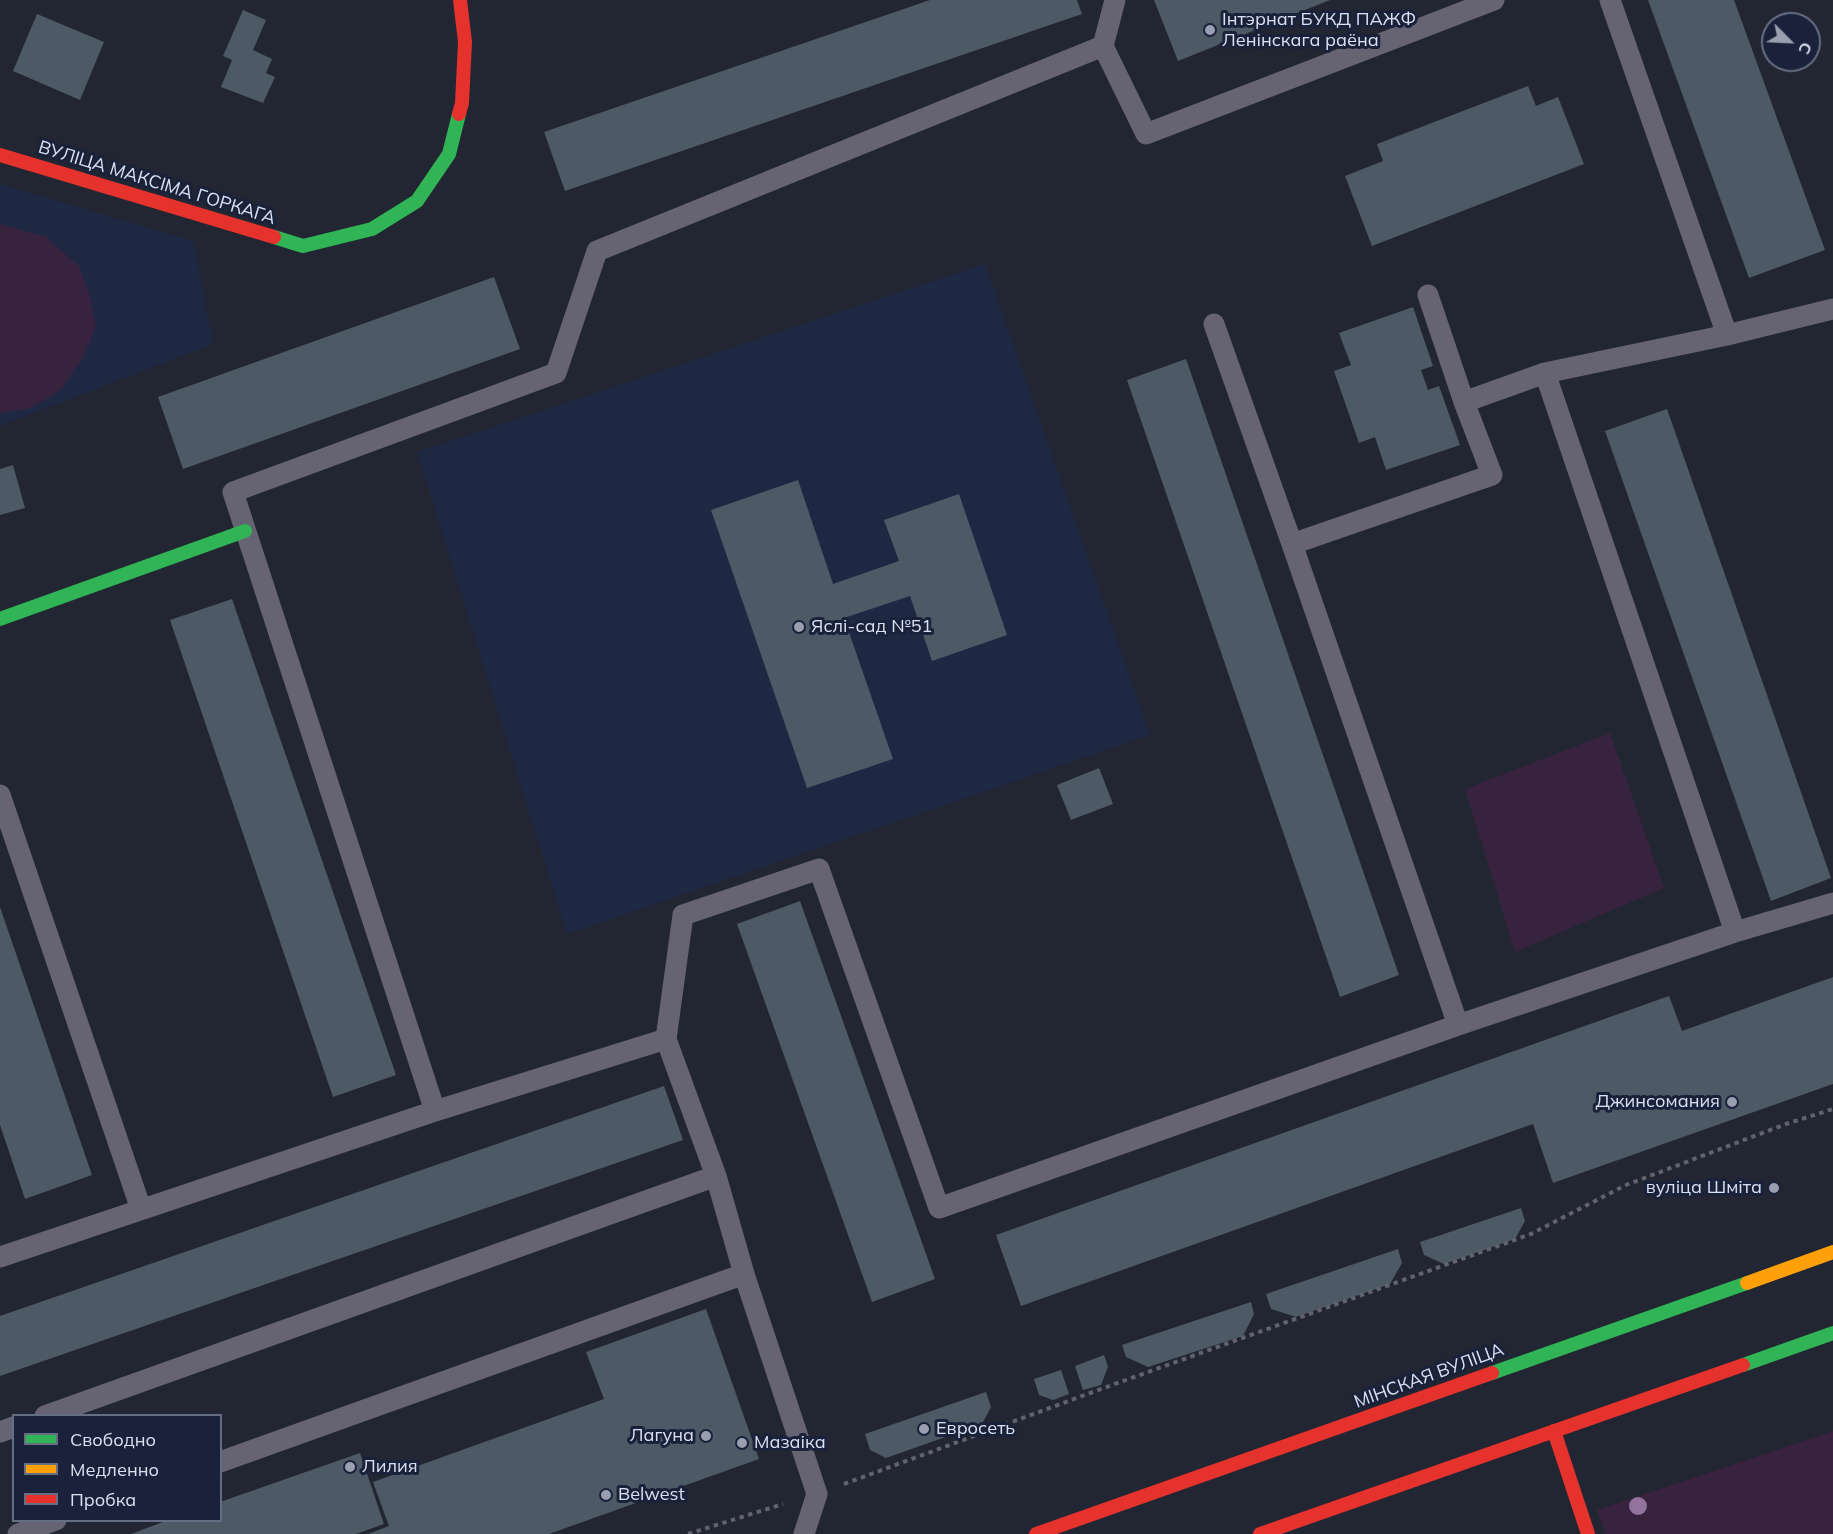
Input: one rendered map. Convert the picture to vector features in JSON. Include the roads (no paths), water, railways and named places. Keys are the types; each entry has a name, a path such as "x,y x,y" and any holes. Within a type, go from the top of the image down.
{"main road":[{"name":"ВУЛІЦА МАКСІМА ГОРКАГА","path":"0,155 303,246 372,229 417,201 449,154 462,103 465,42 460,0"},
{"path":"0,620 245,531"},
{"name":"МІНСКАЯ ВУЛІЦА","path":"1036,1534 1833,1252"},
{"path":"1260,1534 1833,1334"},
{"path":"1554,1431 1588,1534"}],"lane":[{"path":"1115,0 1103,46 1146,134 1494,0"},
{"path":"1610,0 1727,335"},
{"path":"435,1111 233,492 556,374 597,252 1103,46"},
{"path":"1292,544 1492,475 1464,402 1428,295"},
{"path":"1464,402 1545,373 1727,335 1833,309"},
{"path":"1214,324 1458,1025"},
{"path":"1545,373 1734,932"},
{"path":"0,795 141,1209"},
{"path":"804,1534 817,1494 744,1274 716,1176 666,1039 683,915 819,869 939,1208 1458,1025 1734,932 1833,903"},
{"path":"0,1257 435,1111 666,1039"},
{"path":"51,1414 716,1176"},
{"path":"222,1460 744,1274"},
{"path":"18,1534 53,1522"}],"place":[{"name":"Інтэрнат БУКД ПАЖФ Ленінскага раёна","path":"1210,30"},
{"name":"Яслі-сад №51","path":"799,627"},
{"name":"Джинсомания","path":"1732,1102"},
{"name":"вуліца Шміта","path":"1774,1188"},
{"name":"Евросеть","path":"924,1429"},
{"name":"Лагуна","path":"706,1436"},
{"name":"Мазаіка","path":"742,1443"},
{"name":"Лилия","path":"350,1467"},
{"name":"Belwest","path":"606,1495"}]}
